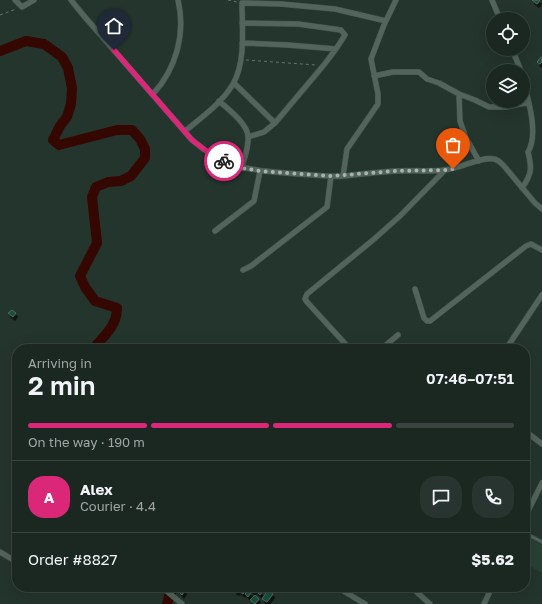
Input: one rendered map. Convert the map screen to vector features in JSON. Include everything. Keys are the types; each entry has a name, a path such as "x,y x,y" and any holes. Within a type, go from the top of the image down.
{"street":[{"path":"16,0 22,7 34,0"},
{"path":"71,0 192,140 212,155 242,168 260,171 331,176 395,171 445,170 493,159 498,161 542,209"},
{"path":"153,94 170,71 180,41 181,18 178,0"},
{"path":"343,176 347,148 378,104 378,94 371,59 396,0"},
{"path":"492,0 497,12"},
{"path":"185,131 219,101 234,83 240,68 242,43 242,3 282,4 335,9 386,21"},
{"path":"242,23 298,24 341,30 345,34 345,37 336,50 274,123 264,132 248,137"},
{"path":"242,43 288,45 336,50"},
{"path":"374,76 393,72 419,72 427,80 439,83 459,94 486,105"},
{"path":"234,83 274,123"},
{"path":"459,94 460,121 466,138 479,161"},
{"path":"219,101 244,126 248,137 242,168"},
{"path":"522,188 532,166 528,152 532,146 532,132 529,108"},
{"path":"345,344 307,302 305,299 307,294 379,235 445,170"},
{"path":"216,231 254,201 260,171"},
{"path":"243,270 251,266 327,207 331,176"},
{"path":"415,290 424,318 430,321 526,246 531,244 542,250"},
{"path":"509,344 542,295"},
{"path":"387,344 398,335"},
{"path":"530,435 542,444"},
{"path":"530,507 542,483"},
{"path":"0,552 12,559"},
{"path":"169,592 180,602"},
{"path":"345,592 365,604"},
{"path":"417,592 430,604"},
{"path":"484,604 490,592"}],"lane":[{"path":"530,536 542,542"}],"path":[{"path":"228,0 242,3"},
{"path":"0,15 22,7"},
{"path":"240,59 323,66"}],"shaded area":[{"path":"530,539 542,545 542,573 530,566"}],"building":[{"path":"532,0 540,0 537,4"},
{"path":"541,57 542,62 540,64 537,62"},
{"path":"12,310 16,313 13,317 8,313"},
{"path":"247,592 251,593 248,597 245,594"},
{"path":"267,592 273,594 267,602 262,599"},
{"path":"255,595 259,599 255,604 250,600"}],"waterway":[{"path":"0,51 26,41 44,44 62,57 68,68 72,88 71,104 67,117 60,126 53,140 59,145 117,130 132,130 140,139 145,149 145,158 131,176 121,181 108,182 96,187 92,197 97,243 80,276 85,287 95,301 117,308 115,320 97,344"},
{"path":"167,604 171,592"}],"way so far":[{"path":"224,161 242,168 260,171 331,176 395,171 453,169"}],"route":[{"path":"114,50 192,140 212,155 224,161"}]}
